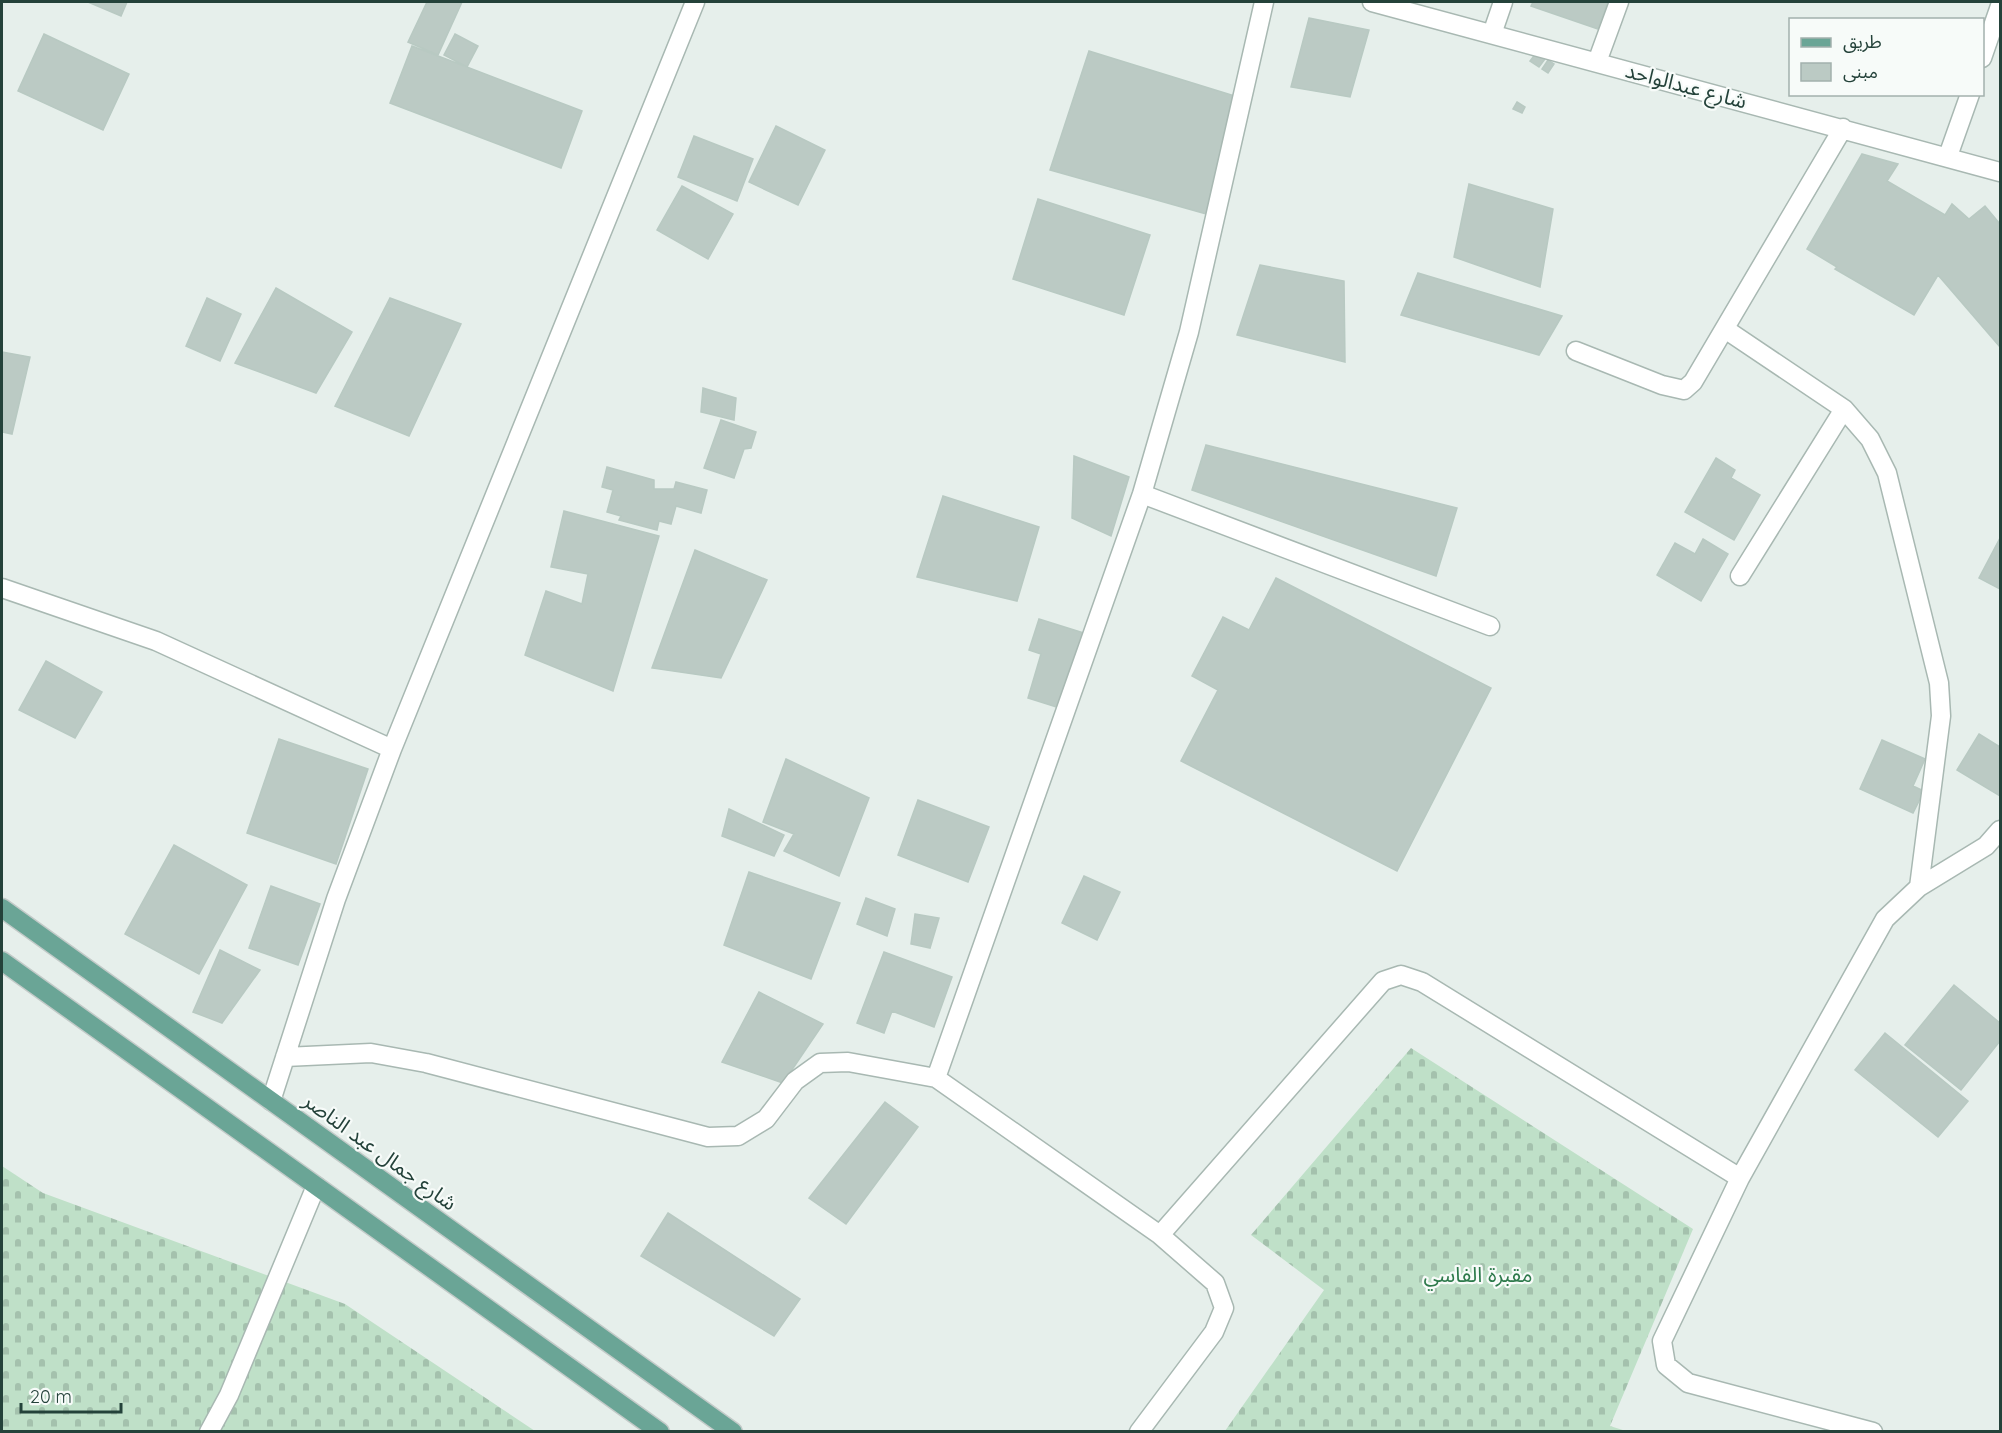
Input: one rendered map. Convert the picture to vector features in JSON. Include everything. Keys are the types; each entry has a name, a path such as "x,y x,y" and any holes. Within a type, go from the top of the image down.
{"main road":[{"name":"شارع جمال عبد الناصر","path":"2,908 733,1431"},
{"path":"2,961 660,1431"}],"street":[{"path":"271,1101 336,899 392,749 695,2"},
{"path":"936,1078 1142,494 1189,332 1264,2"},
{"name":"شارع عبدالواحد","path":"1372,2 2001,171"},
{"path":"1492,34 1503,2"},
{"path":"1597,62 1619,2"},
{"path":"1984,54 2001,6"},
{"path":"1948,156 1969,96"},
{"path":"1576,351 1662,385 1684,390 1693,382 1843,128"},
{"path":"1725,329 1844,409 1870,439 1887,473 1939,683 1941,716 1919,887"},
{"path":"1740,576 1844,409"},
{"path":"1142,494 1490,626"},
{"path":"2,588 156,641 392,749"},
{"path":"1874,1431 1688,1383 1666,1365 1662,1341 1740,1178 1885,919 1919,887 1986,846 2001,830"},
{"path":"1160,1235 1383,981 1401,975 1422,982 1740,1178"},
{"path":"285,1057 371,1053 404,1059 708,1137 738,1136 766,1119 795,1081 820,1063 848,1062 936,1078 1160,1235 1215,1283 1224,1308 1214,1332 1139,1431"},
{"path":"209,1431 229,1395 316,1186"}],"green space":[{"name":"مقبرة الفاسي","path":"1411,1048 1693,1229 1610,1426 1626,1431 1225,1431 1324,1290 1251,1235"},
{"path":"2,1166 43,1193 345,1304 535,1431 2,1431"}],"building":[{"path":"88,2 127,2 121,16"},
{"path":"427,2 462,2 438,55 408,42"},
{"path":"1533,2 1608,2 1598,29 1531,6"},
{"path":"1309,18 1369,30 1350,97 1291,87"},
{"path":"44,34 129,74 103,130 18,91"},
{"path":"455,34 478,46 467,67 444,55"},
{"path":"412,46 582,111 561,168 390,103"},
{"path":"1089,51 1238,97 1210,215 1050,170"},
{"path":"1536,53 1545,59 1539,67 1530,61"},
{"path":"1548,60 1554,64 1548,73 1542,69"},
{"path":"1517,102 1525,107 1522,113 1513,109"},
{"path":"776,126 825,150 798,205 749,182"},
{"path":"694,136 753,159 737,201 678,177"},
{"path":"1862,154 1898,164 1887,181 1945,215 1952,204 1969,219 1985,206 2000,224 2000,347 1938,275 1914,315 1835,269 1837,267 1807,249"},
{"path":"1469,184 1553,209 1540,287 1454,257"},
{"path":"682,186 733,214 708,259 657,230"},
{"path":"1038,199 1150,235 1124,315 1013,279"},
{"path":"1260,265 1344,281 1345,362 1237,335"},
{"path":"1418,273 1562,316 1539,355 1401,315"},
{"path":"276,288 352,332 316,393 235,363"},
{"path":"207,298 241,314 220,361 186,346"},
{"path":"390,298 461,324 409,436 335,406"},
{"path":"2,352 30,357 12,434 2,432"},
{"path":"703,388 736,398 734,420 701,412"},
{"path":"721,420 756,432 751,448 744,449 734,478 704,468"},
{"path":"1206,445 1457,508 1436,576 1192,490"},
{"path":"1074,456 1129,477 1111,536 1072,518"},
{"path":"1716,458 1735,470 1731,478 1760,495 1734,540 1685,512"},
{"path":"607,467 654,480 654,489 674,489 676,482 707,490 701,513 676,506 671,524 659,521 657,530 619,520 621,516 607,512 613,490 602,487"},
{"path":"943,496 1039,527 1017,601 917,577"},
{"path":"564,511 659,536 613,691 525,655 546,591 582,604 588,574 551,567"},
{"path":"2000,538 2000,589 1979,578"},
{"path":"1703,539 1728,554 1701,601 1657,575 1675,543 1695,554"},
{"path":"695,550 767,580 721,678 652,668"},
{"path":"1276,578 1491,688 1397,871 1181,761 1218,690 1192,676 1223,617 1249,630"},
{"path":"1039,619 1087,634 1075,673 1069,671 1066,679 1072,680 1063,709 1028,698 1041,654 1029,650"},
{"path":"46,661 102,692 75,738 19,710"},
{"path":"1979,734 2000,747 2000,796 1957,770"},
{"path":"279,739 368,769 336,864 247,833"},
{"path":"1882,740 1925,759 1913,786 1924,791 1913,813 1860,789"},
{"path":"786,759 869,798 839,876 784,851 794,834 763,822"},
{"path":"918,800 989,827 968,882 898,855"},
{"path":"729,809 784,835 774,856 722,836"},
{"path":"174,845 247,885 199,974 125,934"},
{"path":"749,872 840,903 811,979 724,945"},
{"path":"1084,876 1120,892 1097,940 1062,923"},
{"path":"271,886 320,904 298,965 249,948"},
{"path":"866,898 895,909 887,936 857,924"},
{"path":"915,914 939,918 930,948 911,944"},
{"path":"220,950 260,970 222,1023 193,1012"},
{"path":"884,952 952,977 934,1027 892,1011 884,1033 857,1023"},
{"path":"1954,985 2000,1023 2000,1041 1961,1090 1905,1045"},
{"path":"759,992 823,1024 783,1083 722,1062"},
{"path":"1885,1033 1968,1101 1938,1137 1855,1070"},
{"path":"885,1102 918,1127 846,1224 809,1198"},
{"path":"668,1213 800,1299 774,1336 641,1256"}]}
